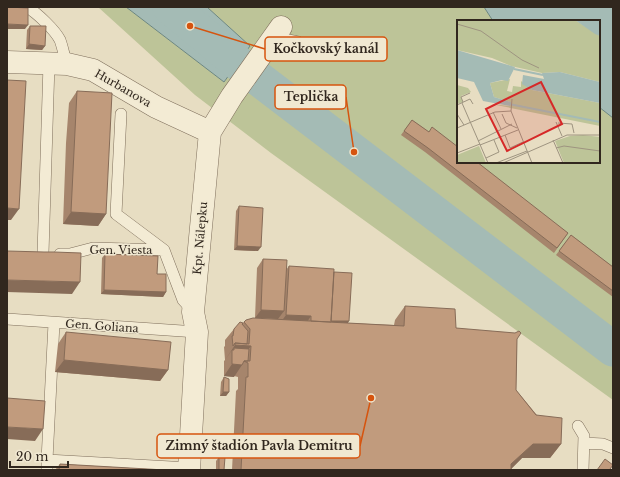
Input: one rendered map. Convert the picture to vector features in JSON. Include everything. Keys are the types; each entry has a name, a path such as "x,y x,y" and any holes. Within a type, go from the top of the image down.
{"street":[{"name":"Kpt. Nálepku","path":"189,469 195,322 210,132 232,96 273,38"},
{"name":"Hurbanova","path":"7,62 58,64 93,70 156,107 210,132"}],"lane":[{"path":"27,7 53,30 60,40 43,253"},
{"path":"273,38 298,42"},
{"path":"121,114 116,214 164,250 183,300 195,322"},
{"name":"Gen. Viesta","path":"29,253 70,254 93,248 164,250"},
{"name":"Gen. Goliana","path":"7,319 54,323 195,322"},
{"path":"54,323 46,404 47,465 189,469"},
{"path":"578,426 584,436 583,470"},
{"path":"584,443 603,444 613,448"}],"green space":[{"path":"98,7 126,7 224,82 250,46 207,7 484,7 492,20 457,20 457,163 600,163 600,108 613,118 613,400 271,153 195,95"}],"water":[{"path":"126,7 207,7 250,46 224,82"},
{"path":"484,7 613,7 613,118 600,108 600,20 492,20"}],"building":[{"path":"7,7 28,8 28,25 7,24"},
{"path":"30,26 46,26 45,46 29,44"},
{"path":"7,80 26,81 19,209 7,208"},
{"path":"77,91 112,93 106,214 71,212"},
{"path":"412,120 429,132 432,127 457,146 457,163 478,163 568,233 557,248 404,131"},
{"path":"239,206 263,208 261,247 237,246"},
{"path":"571,235 613,267 613,291 559,251"},
{"path":"7,251 81,253 80,282 7,280"},
{"path":"105,254 158,256 157,274 166,274 166,292 104,290"},
{"path":"263,259 287,260 284,311 261,310"},
{"path":"289,266 334,269 331,322 311,321 311,316 286,315"},
{"path":"334,272 352,273 349,321 331,321"},
{"path":"405,306 455,309 456,328 515,333 519,331 521,333 517,339 516,390 536,415 562,418 561,444 533,444 511,464 511,470 241,470 246,377 248,377 248,363 244,361 250,361 251,346 235,345 235,343 249,344 250,329 244,322 246,320 253,318 404,326"},
{"path":"240,322 243,323 242,324 248,331 247,344 235,343 233,346 232,336 234,329"},
{"path":"66,332 171,342 168,370 64,360"},
{"path":"234,348 249,349 248,361 244,361 242,365 232,364 232,350 234,350"},
{"path":"224,377 229,379 229,392 223,392"},
{"path":"7,398 45,401 43,429 7,427"},
{"path":"219,457 225,457 224,470 219,470"},
{"path":"605,459 613,465 610,469 612,470 597,470"},
{"path":"60,464 165,470 59,470"}],"waterway":[{"path":"170,7 238,63 613,349"}],"place":[{"name":"Kočkovský kanál","path":"190,26"},
{"name":"Teplička","path":"354,152"},
{"name":"Zimný štadión Pavla Demitru","path":"371,398"}]}
